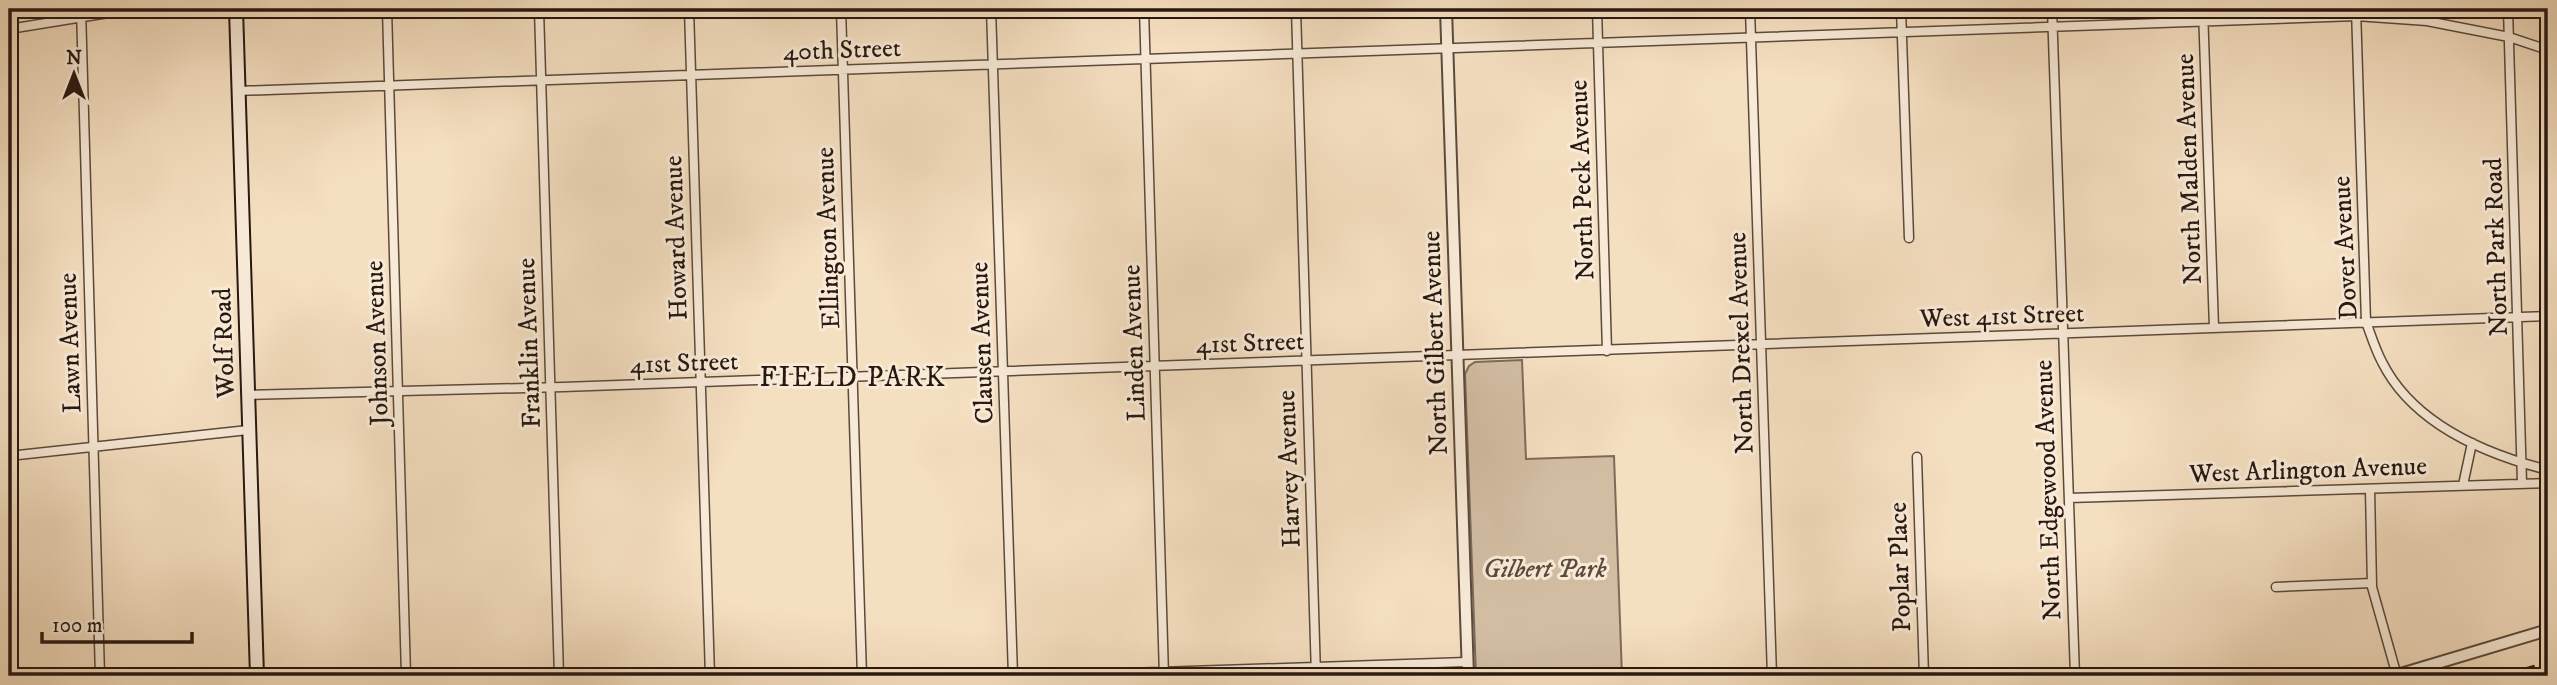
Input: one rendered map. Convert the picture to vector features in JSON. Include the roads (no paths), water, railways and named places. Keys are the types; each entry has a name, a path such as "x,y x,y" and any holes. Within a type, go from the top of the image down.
{"main road":[{"name":"Wolf Road","path":"236,9 257,676"}],"street":[{"path":"9,29 81,13 133,9"},
{"name":"Johnson Avenue","path":"387,9 406,676"},
{"name":"Franklin Avenue","path":"539,9 559,676"},
{"name":"Howard Avenue","path":"689,9 710,676"},
{"name":"Ellington Avenue","path":"841,9 862,676"},
{"name":"Clausen Avenue","path":"991,9 1013,676"},
{"name":"Linden Avenue","path":"1144,9 1164,674"},
{"name":"Harvey Avenue","path":"1296,9 1316,672"},
{"name":"North Gilbert Avenue","path":"1446,9 1468,676"},
{"name":"North Peck Avenue","path":"1597,9 1607,351"},
{"name":"North Drexel Avenue","path":"1750,9 1772,676"},
{"path":"1901,9 1909,238"},
{"name":"North Edgewood Avenue","path":"2052,9 2075,676"},
{"name":"North Malden Avenue","path":"2203,9 2214,328"},
{"name":"North Park Road","path":"2508,9 2522,483"},
{"name":"40th Street","path":"238,91 1447,50 2204,21 2356,12 2427,21 2509,37 2548,50"},
{"name":"Dover Avenue","path":"2356,12 2366,322 2383,364 2408,398 2440,425 2472,443 2521,463 2548,470"},
{"name":"Lawn Avenue","path":"81,13 100,676"},
{"name":"West 41st Street","path":"1457,355 2548,316"},
{"name":"41st Street","path":"247,396 1457,355"},
{"path":"9,456 248,430"},
{"path":"2463,485 2472,443"},
{"name":"Poplar Place","path":"1917,457 1924,676"},
{"name":"West Arlington Avenue","path":"2069,498 2548,483"},
{"path":"2370,489 2372,583 2395,676 2548,630"},
{"path":"2276,587 2372,583"},
{"path":"1037,676 1316,672 1467,662"}],"railway":[{"path":"2500,676 2548,662"}],"district":[{"name":"FIELD PARK","path":"853,376"}],"park label":[{"name":"Gilbert Park","path":"1545,568"}]}
